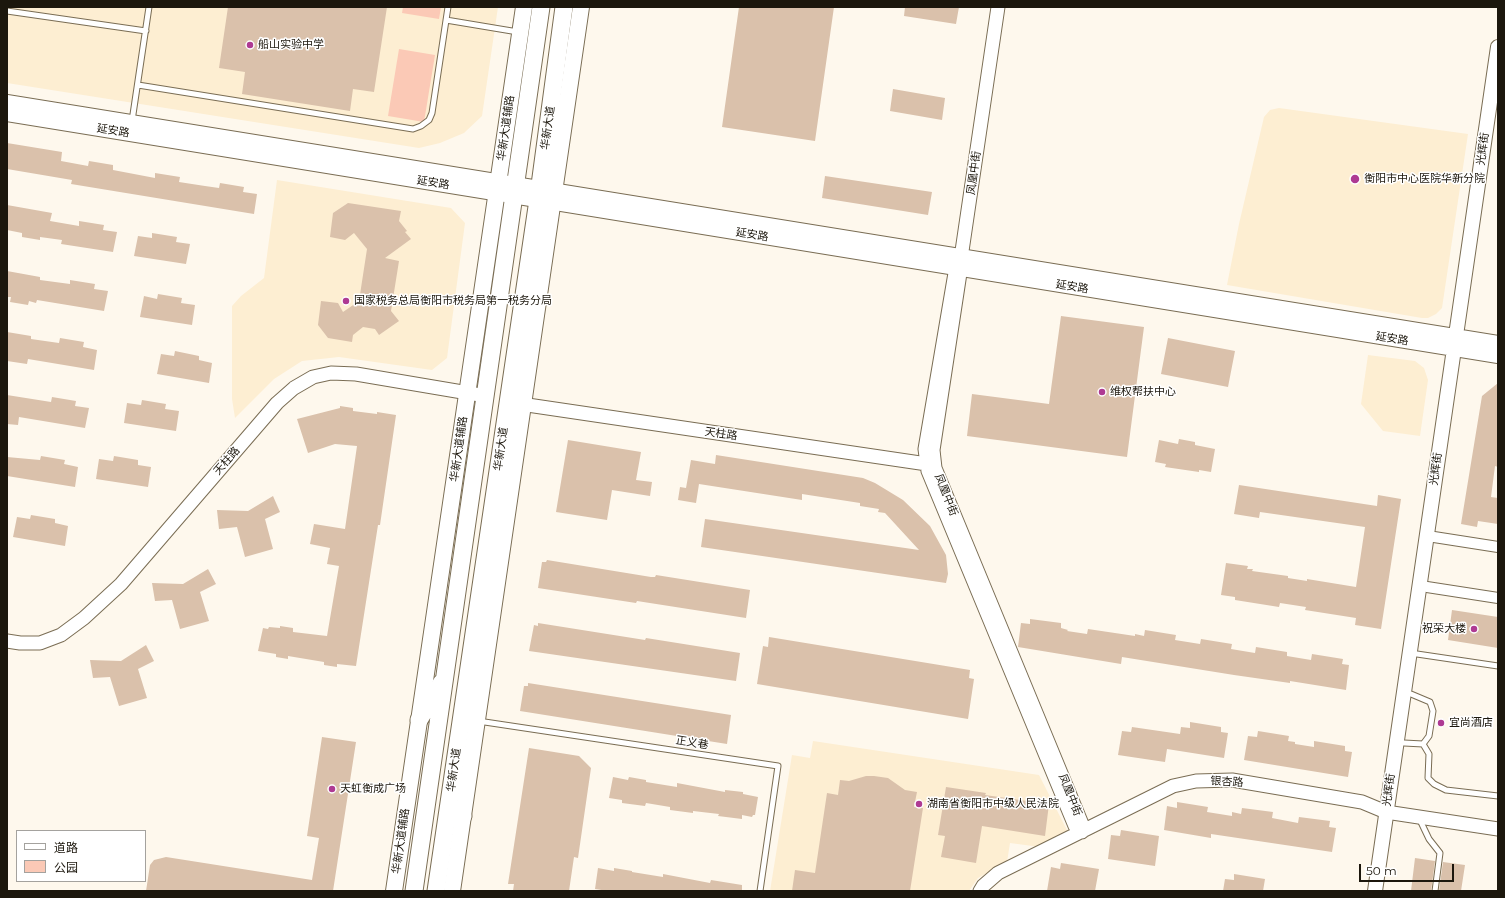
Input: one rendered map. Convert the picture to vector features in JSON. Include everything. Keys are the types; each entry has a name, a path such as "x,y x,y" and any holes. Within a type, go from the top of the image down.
{"highway":[{"name":"华新大道","path":"414,891 516,190 541,7"},
{"name":"华新大道","path":"436,891 456,814 546,195 564,7"},
{"path":"419,720 446,677"}],"main road":[{"name":"华新大道辅路","path":"394,891 524,7"},
{"path":"546,195 581,7"},
{"name":"光辉街","path":"1374,891 1404,743 1427,587 1498,47"},
{"name":"光辉街","path":"1383,891 1390,812 1459,343 1498,101"},
{"name":"延安路","path":"7,102 131,128 1459,343 1498,343"},
{"name":"延安路","path":"7,114 131,128"},
{"name":"延安路","path":"1459,343 1498,356"},
{"path":"452,891 456,814 477,720 515,403"}],"street":[{"name":"凤凰中街","path":"991,7 958,250 960,273 931,464 1082,824 1082,832"},
{"name":"凤凰中街","path":"959,262 962,251 998,7"},
{"name":"天柱路","path":"7,641 20,643 40,643 61,635 84,618 121,584 277,404 294,388 313,378 331,373 356,374 486,396"},
{"name":"天柱路","path":"515,403 931,464"},
{"path":"1434,537 1498,547"},
{"path":"1427,587 1498,598"},
{"name":"银杏路","path":"980,891 983,886 998,873 1173,786 1196,781 1232,780 1362,802 1390,812 1498,829"}],"lane":[{"path":"131,128 149,7"},
{"path":"138,85 413,129 421,126 429,120 432,113 448,7"},
{"path":"7,11 146,31"},
{"path":"446,20 520,32"},
{"path":"1417,654 1498,666"},
{"path":"1411,694 1430,702 1432,711 1429,736 1423,744"},
{"name":"正义巷","path":"477,720 778,766 760,891"},
{"path":"1404,743 1423,744"},
{"path":"1423,744 1429,754 1428,778 1434,784 1446,790 1498,796"},
{"path":"1418,817 1429,839 1440,853 1434,891"}],"shaded area":[{"name":"船山实验中学","path":"7,7 498,7 482,116 464,133 440,143 419,148 7,83"},
{"name":"衡阳市中心医院华新分院","path":"1279,108 1468,134 1442,308 1436,314 1428,318 1422,318 1227,285 1239,224 1264,117 1270,110"},
{"name":"国家税务总局衡阳市税务局第一税务分局","path":"277,180 451,208 465,223 447,358 432,370 339,357 302,361 274,379 235,418 232,399 232,306 241,296 264,278"},
{"path":"1368,355 1415,361 1424,368 1428,380 1420,436 1383,431 1361,404"},
{"name":"湖南省衡阳市中级人民法院","path":"813,741 1039,775 1068,832 1040,847 1010,843 1007,862 978,878 969,891 770,891 792,755 810,758"}],"green space":[{"path":"403,7 441,7 439,19 402,13"},
{"path":"399,49 435,55 424,122 388,116"}],"building":[{"path":"228,7 387,7 374,92 353,89 350,111 242,94 245,72 219,68"},
{"path":"739,7 834,7 815,141 722,127"},
{"path":"905,7 959,7 956,24 904,16"},
{"path":"893,89 945,98 942,120 890,111"},
{"path":"7,143 62,152 61,161 88,166 89,161 113,165 113,170 155,178 155,173 180,177 179,182 219,188 220,183 244,187 243,192 257,194 254,214 71,184 72,180 7,169"},
{"path":"825,176 932,192 928,215 822,198"},
{"path":"348,203 401,211 399,221 411,239 385,258 399,261 391,311 399,321 379,335 375,329 363,327 353,335 352,342 328,338 318,325 321,301 338,303 343,312 359,301 367,249 354,233 345,240 330,237 333,213"},
{"path":"7,205 52,213 50,221 79,226 79,221 104,225 103,230 117,232 113,252 61,244 62,240 40,237 40,240 22,237 22,233 7,230"},
{"path":"152,233 177,237 176,242 190,244 186,264 134,256 138,236 152,238"},
{"path":"7,271 40,277 40,280 70,284 70,280 95,284 94,289 108,291 104,311 37,300 36,303 29,301 28,305 10,302 11,297 7,297"},
{"path":"158,294 182,298 181,303 195,305 192,325 140,317 144,296 157,299"},
{"path":"1061,316 1144,327 1127,457 967,436 972,394 1049,404"},
{"path":"7,332 31,336 31,339 59,343 60,338 84,342 83,347 97,350 94,370 28,359 27,364 7,361"},
{"path":"1168,338 1235,351 1228,387 1161,374"},
{"path":"175,351 199,356 199,360 212,363 209,383 157,374 161,354 174,356"},
{"path":"1498,383 1498,467 1495,466 1491,497 1498,498 1498,524 1478,521 1477,527 1461,524 1482,396"},
{"path":"7,395 51,402 52,397 76,401 75,406 89,408 85,428 19,417 18,425 7,424"},
{"path":"142,400 166,404 165,409 179,411 176,431 124,423 127,403 141,405"},
{"path":"340,406 353,408 353,411 377,414 377,412 396,415 380,525 378,525 356,666 337,664 337,667 324,665 324,662 288,656 288,659 276,657 276,654 258,651 263,628 280,628 280,626 293,628 293,632 327,636 339,566 327,564 330,548 310,544 314,524 345,529 357,446 335,444 308,453 297,419 340,408"},
{"path":"1179,439 1195,442 1195,445 1215,449 1211,472 1199,470 1199,472 1165,467 1166,464 1155,462 1159,440 1178,444"},
{"path":"568,440 641,452 636,480 652,482 650,496 612,490 607,520 556,512"},
{"path":"716,455 863,478 875,483 903,500 930,526 946,555 948,574 946,583 701,547 705,519 919,550 885,513 878,512 879,509 860,506 860,503 802,494 802,500 699,484 696,503 678,500 680,487 686,488 691,460 715,464"},
{"path":"41,456 65,460 64,464 78,467 75,487 7,476 7,457 40,460"},
{"path":"114,456 138,460 138,465 151,467 148,487 96,479 99,459 113,461"},
{"path":"1239,485 1377,506 1378,495 1401,499 1381,629 1355,625 1356,618 1305,610 1306,607 1280,603 1279,607 1235,600 1235,597 1221,595 1226,563 1248,566 1247,569 1253,569 1252,571 1288,576 1288,578 1307,581 1307,579 1356,587 1365,527 1260,512 1259,518 1234,514"},
{"path":"273,496 280,512 265,519 273,549 245,557 237,527 219,529 217,510 248,511"},
{"path":"31,515 55,519 55,523 68,526 65,546 13,537 17,517 30,519"},
{"path":"547,560 651,577 655,577 656,575 750,590 746,618 637,601 636,603 538,588 542,562 546,562"},
{"path":"208,569 216,584 200,592 209,621 180,629 172,600 155,601 152,583 183,584"},
{"name":"祝荣大楼","path":"1452,610 1498,617 1498,648 1448,640"},
{"path":"1030,619 1061,623 1061,628 1068,630 1067,631 1087,634 1088,629 1144,636 1145,630 1176,635 1175,640 1200,644 1201,639 1232,644 1231,649 1255,653 1256,647 1287,652 1287,656 1311,660 1312,654 1343,659 1342,664 1349,665 1346,690 1290,681 1290,683 1234,675 1122,657 1121,664 1018,647 1021,623 1030,624"},
{"path":"538,623 740,653 736,681 529,651 534,625 538,626"},
{"path":"769,637 970,670 969,678 974,679 968,719 757,684 763,646 768,647"},
{"path":"146,645 154,661 138,669 147,698 119,706 110,677 93,678 90,660 121,661"},
{"path":"528,683 731,715 727,744 520,711 524,686 528,686"},
{"path":"1190,722 1221,727 1221,732 1228,733 1224,758 1167,749 1165,762 1118,755 1122,731 1131,732 1132,727 1180,734 1181,727 1190,728"},
{"path":"1258,731 1289,736 1288,741 1295,742 1295,744 1314,747 1314,741 1345,746 1345,751 1352,752 1348,777 1244,760 1248,736 1257,737"},
{"name":"天虹衡成广场","path":"322,737 356,742 333,891 146,891 150,865 154,860 166,857 312,880 319,838 307,836"},
{"path":"529,748 579,756 591,768 578,858 574,857 569,891 513,891 514,884 508,884"},
{"path":"866,776 888,778 905,790 917,792 914,807 923,808 910,891 792,891 795,870 815,873 827,793 838,795 840,780 849,781"},
{"path":"613,777 628,780 629,777 646,780 646,782 677,787 677,783 725,792 725,790 743,792 743,794 758,797 755,815 752,817 742,815 742,819 718,816 719,814 670,810 670,807 646,803 645,806 622,803 622,800 609,798"},
{"path":"946,787 986,793 985,795 1049,804 1045,836 982,826 976,863 941,857 945,836 938,835"},
{"path":"1177,802 1208,807 1207,812 1232,816 1232,812 1241,814 1242,808 1273,812 1272,818 1298,823 1299,817 1330,821 1329,827 1336,828 1332,852 1211,834 1211,838 1164,830 1167,806 1177,808"},
{"path":"1121,830 1159,836 1155,866 1108,859 1111,835 1120,836"},
{"path":"1415,858 1435,861 1431,891 1411,891"},
{"path":"1443,862 1465,865 1461,891 1439,891"},
{"path":"1061,863 1099,869 1095,891 1047,891 1051,867 1060,869"},
{"path":"598,868 614,871 614,868 663,877 663,874 710,883 711,880 742,885 742,891 608,891 595,889"},
{"path":"1234,874 1265,879 1263,891 1223,891 1225,879 1234,880"}],"place":[{"name":"船山实验中学","path":"250,45"},
{"name":"衡阳市中心医院华新分院","path":"1355,179"},
{"name":"国家税务总局衡阳市税务局第一税务分局","path":"346,301"},
{"name":"维权帮扶中心","path":"1102,392"},
{"name":"祝荣大楼","path":"1474,629"},
{"name":"宜尚酒店","path":"1441,723"},
{"name":"天虹衡成广场","path":"332,789"},
{"name":"湖南省衡阳市中级人民法院","path":"919,804"}]}
